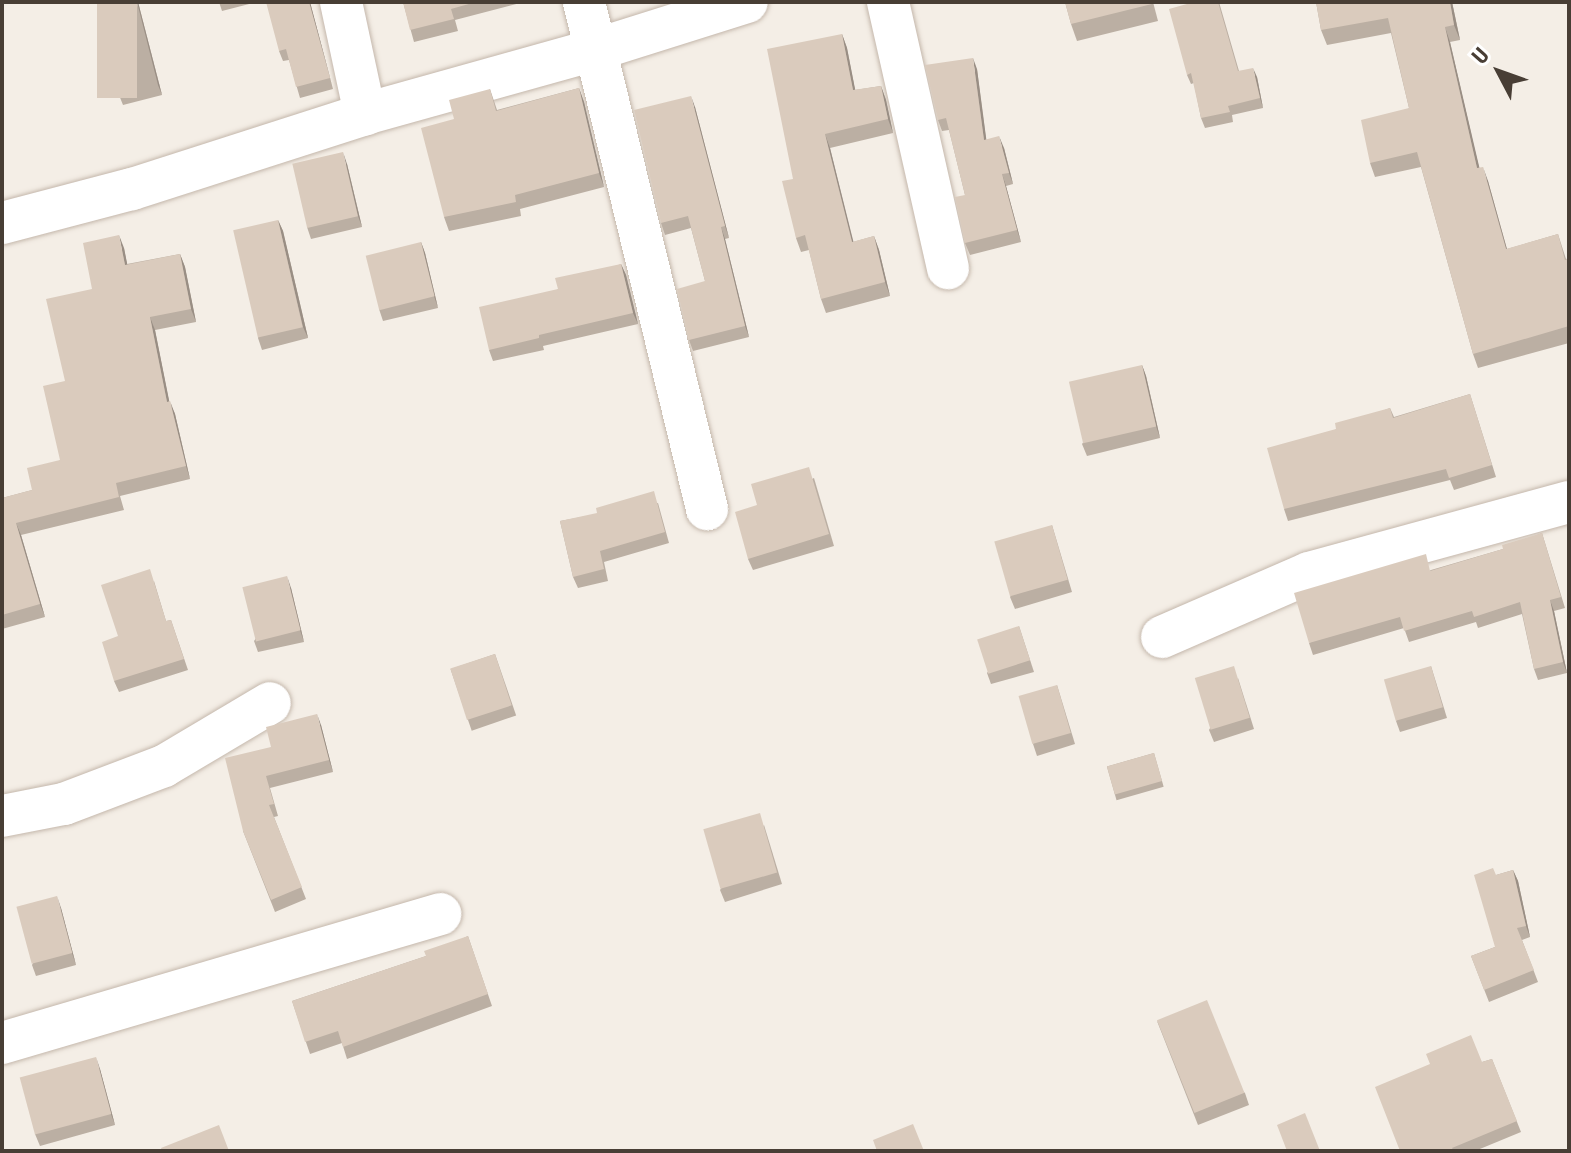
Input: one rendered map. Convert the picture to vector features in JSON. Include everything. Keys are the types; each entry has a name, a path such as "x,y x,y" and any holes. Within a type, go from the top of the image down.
{"street":[{"path":"341,2 365,114"},
{"path":"584,2 598,49 707,509"},
{"path":"2,223 132,189 365,114 598,49 747,2"},
{"path":"888,2 948,268"},
{"path":"1162,637 1309,573 1569,502"},
{"path":"2,816 64,804 164,766 270,703"},
{"path":"2,1043 440,914"}],"building":[{"path":"97,2 137,2 137,98 97,98"},
{"path":"266,2 309,2 330,78 296,87 286,49 279,51"},
{"path":"403,2 476,2 451,9 454,19 410,30"},
{"path":"1065,2 1151,2 1152,4 1071,24"},
{"path":"1194,2 1218,2 1238,71 1253,68 1260,98 1228,106 1230,112 1201,118 1191,73 1187,75 1169,9"},
{"path":"1316,2 1450,2 1454,25 1445,27 1477,168 1483,167 1506,249 1558,234 1565,260 1569,258 1569,326 1473,354 1417,152 1370,163 1361,120 1409,108 1388,18 1321,30"},
{"path":"842,34 853,90 881,86 888,119 825,134 852,242 874,236 885,282 821,299 805,235 796,238 782,181 793,179 767,49"},
{"path":"973,58 984,140 999,136 1009,173 1002,174 1017,230 965,243 955,197 965,195 946,118 938,120 925,65"},
{"path":"579,88 599,173 515,195 516,202 444,217 421,128 454,119 449,100 490,89 496,111"},
{"path":"691,96 725,226 721,227 745,326 689,340 677,289 705,281 688,216 661,223 634,110"},
{"path":"343,152 358,216 307,228 292,164"},
{"path":"278,220 303,327 258,338 233,230"},
{"path":"119,235 125,265 180,254 191,309 150,317 167,402 170,401 186,466 116,483 119,497 16,523 40,604 2,615 2,498 32,490 27,468 60,460 43,386 65,381 46,299 92,289 83,243"},
{"path":"421,242 435,296 379,310 366,256"},
{"path":"621,264 633,313 489,350 479,307 558,289 555,278"},
{"path":"1142,365 1156,426 1083,443 1069,382"},
{"path":"1470,394 1492,465 1449,478 1446,469 1284,509 1267,448 1336,429 1335,423 1390,408 1393,418"},
{"path":"809,467 829,534 748,559 735,512 757,505 751,484"},
{"path":"654,491 665,532 600,551 604,569 573,577 560,521 597,513 596,508"},
{"path":"1052,525 1068,580 1010,596 994,542"},
{"path":"1542,533 1561,597 1550,600 1563,662 1534,669 1520,602 1474,617 1472,611 1404,631 1400,617 1309,643 1294,593 1426,554 1430,571 1503,549 1502,545"},
{"path":"150,569 166,621 171,620 184,659 114,681 102,642 118,636 101,585"},
{"path":"287,576 301,630 256,641 242,587"},
{"path":"1019,626 1030,660 988,674 977,640"},
{"path":"495,654 512,705 467,720 450,669"},
{"path":"1234,666 1250,718 1211,730 1195,678"},
{"path":"1431,666 1443,707 1396,721 1384,680"},
{"path":"1057,685 1071,733 1032,744 1019,696"},
{"path":"317,714 329,760 266,776 274,804 269,805 302,887 271,900 243,831 225,758 271,747 266,727"},
{"path":"1154,753 1162,781 1115,794 1107,767"},
{"path":"760,813 777,873 720,889 703,829"},
{"path":"1493,868 1496,875 1513,870 1526,926 1517,928 1534,970 1484,990 1471,956 1495,947 1474,875"},
{"path":"57,896 72,953 32,964 16,907"},
{"path":"468,936 488,994 343,1047 338,1031 305,1042 292,1001 426,956 424,951"},
{"path":"1207,1000 1244,1093 1194,1113 1157,1020"},
{"path":"1471,1035 1482,1062 1492,1059 1517,1121 1452,1148 1454,1151 1400,1151 1375,1087 1430,1064 1426,1054"},
{"path":"96,1057 111,1114 35,1134 20,1077"},
{"path":"1305,1113 1320,1151 1287,1151 1277,1125"},
{"path":"913,1124 924,1151 877,1151 873,1140"},
{"path":"219,1125 229,1151 162,1151 161,1148"}]}
